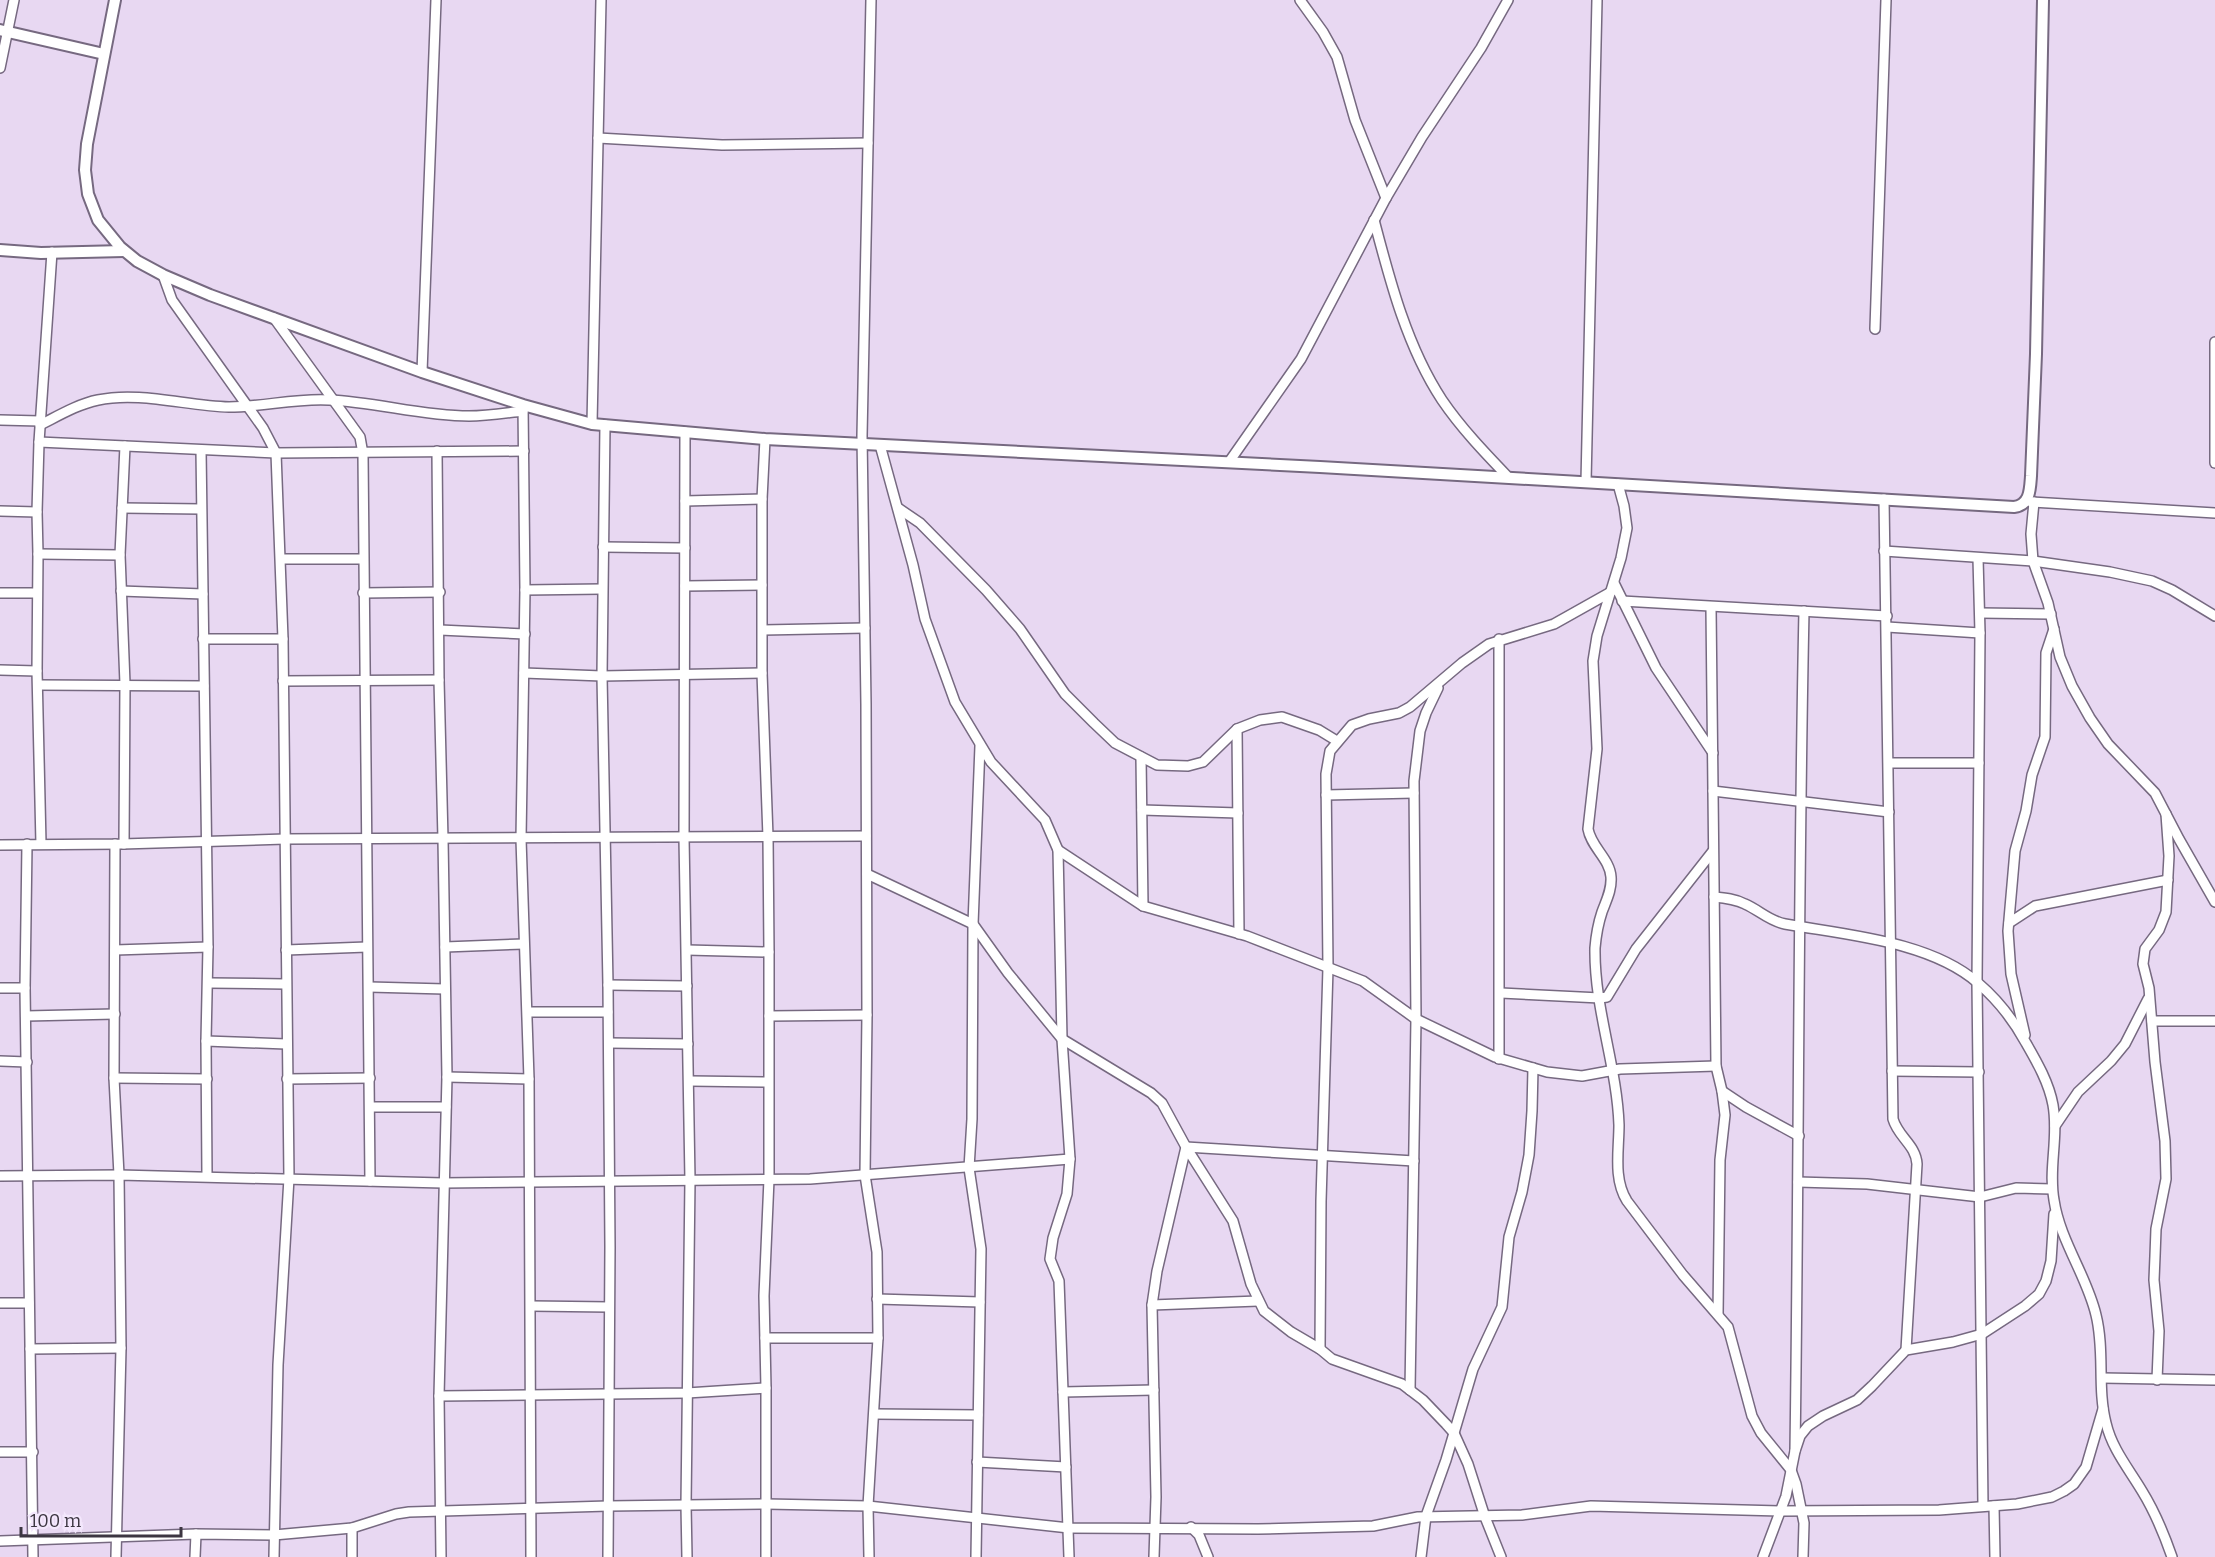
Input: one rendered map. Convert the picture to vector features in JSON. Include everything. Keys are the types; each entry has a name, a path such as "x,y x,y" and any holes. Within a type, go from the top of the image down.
{"street":[{"path":"0,68 4,31 14,0"},
{"path":"115,0 87,144 86,182 98,219 124,251 163,275 274,318 523,408 592,424 765,439 1508,477 2014,507 2030,502 2215,513"},
{"path":"422,372 436,0"},
{"path":"592,424 601,0"},
{"path":"869,1557 868,1506 878,1338 877,1252 865,1175 867,836 862,444 871,0"},
{"path":"1300,0 1323,32 1337,57 1355,120 1386,198"},
{"path":"1228,462 1301,359 1386,198 1422,137 1481,48 1508,0"},
{"path":"1586,482 1597,0"},
{"path":"1875,329 1886,0"},
{"path":"2043,0 2036,354 2030,502 2033,561 2051,614 2060,657 2084,708 2115,753 2155,793 2215,902"},
{"path":"4,31 104,54"},
{"path":"598,138 722,145 868,143"},
{"path":"1374,220 1391,285 1427,372 1442,400 1461,425 1508,477"},
{"path":"0,250 124,251"},
{"path":"41,844 37,671 37,512 40,423 52,252"},
{"path":"163,275 172,300 263,428 276,453 283,639 285,984 289,1178 278,1365 274,1557"},
{"path":"274,318 360,437 363,454 370,1181"},
{"path":"2215,342 2213,446 2215,464"},
{"path":"0,420 40,423 83,405 109,398 133,397 199,405 248,406 303,399 332,400 470,416 523,408"},
{"path":"523,408 525,634 521,839 529,1079 531,1557"},
{"path":"605,425 602,676 610,1182 611,1394 608,1557"},
{"path":"685,432 684,838 690,1081 687,1557"},
{"path":"765,439 762,499 762,673 768,837 769,952 769,1179 764,1296 766,1557"},
{"path":"39,442 276,453 363,454 524,450"},
{"path":"880,445 925,619 955,702 991,762 1045,820 1058,850 1062,1039 1070,1159 1067,1194 1053,1238 1050,1259 1059,1281 1069,1557"},
{"path":"116,1557 121,1348 119,1175 114,1078 115,950 125,684 120,555 125,446"},
{"path":"201,450 208,948 207,1176"},
{"path":"437,451 447,1077 439,1396 441,1557"},
{"path":"1618,484 1627,528 1593,661 1597,749 1588,829 1590,838 1609,867 1611,875 1611,886 1596,936 1596,964 1618,1112 1618,1170 1623,1195 1683,1275 1718,1314 1731,1334 1752,1416 1761,1433 1791,1470 1802,1510 1803,1557"},
{"path":"685,501 762,499"},
{"path":"1884,500 1892,1071 1895,1125 1915,1150 1917,1157 1906,1350"},
{"path":"122,508 201,509"},
{"path":"897,508 920,523 986,590 1020,629 1065,694 1115,743 1141,757 1157,765 1188,766 1203,762 1237,729 1260,720 1282,717 1319,730 1337,741"},
{"path":"0,512 37,512"},
{"path":"603,547 685,548"},
{"path":"1884,551 2033,561 2089,568 2152,581 2191,599 2215,616"},
{"path":"38,554 120,555"},
{"path":"1978,558 1980,633 1977,982 1980,1072 1983,1506"},
{"path":"281,559 363,559"},
{"path":"685,586 762,585"},
{"path":"1612,587 1622,601 1668,689 1713,753"},
{"path":"1320,1349 1328,968 1326,795 1327,760 1330,751 1352,725 1410,707 1476,652 1499,639 1554,624 1612,587"},
{"path":"525,590 602,589"},
{"path":"121,591 203,594"},
{"path":"363,593 440,592"},
{"path":"0,593 37,593"},
{"path":"1622,601 1711,608 1804,610 1887,616"},
{"path":"1711,608 1716,1066 1725,1115 1720,1160 1718,1314"},
{"path":"1763,1557 1789,1484 1794,1451 1804,610"},
{"path":"1980,613 2051,614"},
{"path":"1887,627 1980,633"},
{"path":"763,630 865,628"},
{"path":"2027,1046 2011,974 2008,949 2009,923 2015,851 2026,811 2032,775 2045,737 2046,653 2054,629"},
{"path":"440,630 525,634"},
{"path":"203,639 283,639"},
{"path":"1499,639 1499,1059"},
{"path":"0,669 37,671"},
{"path":"524,673 602,676 762,673"},
{"path":"283,681 439,680"},
{"path":"1410,1390 1416,1019 1414,765 1426,713 1442,681"},
{"path":"38,685 204,686"},
{"path":"1237,729 1239,934"},
{"path":"976,1557 981,1249 969,1168 980,746"},
{"path":"1141,757 1143,906"},
{"path":"1889,763 1979,763"},
{"path":"1713,790 1889,812"},
{"path":"1326,795 1414,793"},
{"path":"1142,810 1238,813"},
{"path":"2157,1380 2159,1331 2154,1280 2156,1229 2166,1170 2165,1130 2155,1062 2150,995 2143,957 2145,949 2159,930 2164,918 2168,880 2166,814"},
{"path":"0,845 285,840 867,836"},
{"path":"27,844 25,988 33,1557"},
{"path":"1058,850 1143,906 1239,934 1363,981 1416,1019 1474,1049 1499,1059 1555,1074 1582,1076 1602,1074 1612,1070 1716,1066"},
{"path":"1500,993 1600,998 1608,996 1642,941 1713,851"},
{"path":"867,874 974,924 1008,973 1062,1039 1151,1093 1162,1103 1186,1147 1233,1221 1257,1301 1264,1311 1275,1321 1332,1359 1351,1367 1377,1373 1402,1384 1423,1400 1454,1433 1468,1464 1501,1557"},
{"path":"2009,923 2035,906 2168,880"},
{"path":"1714,897 1743,902 1775,921 1889,944 1946,962 1977,982 2007,1014 2027,1046 2051,1096 2055,1126 2052,1188 2055,1206 2097,1316 2101,1346 2103,1409 2108,1433 2157,1518 2172,1557"},
{"path":"445,947 524,944"},
{"path":"286,950 367,947"},
{"path":"115,950 208,948"},
{"path":"687,950 769,952"},
{"path":"208,983 285,984"},
{"path":"608,985 687,986"},
{"path":"369,987 445,989"},
{"path":"0,988 25,988"},
{"path":"2055,1126 2078,1092 2111,1061 2125,1044 2138,1023 2150,995"},
{"path":"528,1012 608,1012"},
{"path":"26,1016 115,1014"},
{"path":"769,1016 867,1015"},
{"path":"2152,1021 2215,1021"},
{"path":"206,1041 286,1044"},
{"path":"609,1043 688,1044"},
{"path":"0,1061 27,1062"},
{"path":"1421,1557 1426,1516 1446,1460 1473,1369 1499,1318 1504,1297 1510,1230 1522,1192 1529,1155 1533,1068"},
{"path":"1892,1071 1980,1072"},
{"path":"447,1077 529,1079"},
{"path":"114,1078 207,1078"},
{"path":"287,1079 370,1078"},
{"path":"690,1081 768,1082"},
{"path":"1722,1091 1799,1136"},
{"path":"370,1107 447,1107"},
{"path":"1186,1147 1414,1161"},
{"path":"1154,1557 1152,1305 1156,1271 1186,1147"},
{"path":"0,1176 207,1176 443,1183 810,1179 1070,1159"},
{"path":"1798,1182 1867,1185 1980,1197 2016,1188 2052,1188"},
{"path":"1794,1451 1800,1436 1808,1426 1823,1416 1857,1400 1906,1350 1953,1342 1982,1334 2039,1294 2046,1281 2051,1261 2055,1206"},
{"path":"877,1299 980,1302"},
{"path":"1152,1305 1257,1301"},
{"path":"0,1303 29,1303"},
{"path":"531,1306 609,1307"},
{"path":"765,1338 878,1338"},
{"path":"30,1349 121,1348"},
{"path":"2102,1378 2215,1380"},
{"path":"439,1396 687,1393 766,1388"},
{"path":"1064,1392 1154,1390"},
{"path":"0,1540 196,1534 274,1535 352,1528 396,1514 441,1510 608,1506 766,1504 868,1506 976,1520 1069,1528 1258,1529 1372,1526 1426,1516 1522,1515 1591,1506 1780,1511 1939,1510 2017,1504 2052,1497 2064,1491 2074,1484 2086,1467 2103,1409"},
{"path":"874,1414 978,1415"},
{"path":"0,1452 33,1452"},
{"path":"977,1462 1066,1467"},
{"path":"1994,1506 1995,1557"},
{"path":"1191,1527 1199,1535 1208,1557"},
{"path":"352,1528 352,1557"},
{"path":"195,1557 196,1534"}]}
